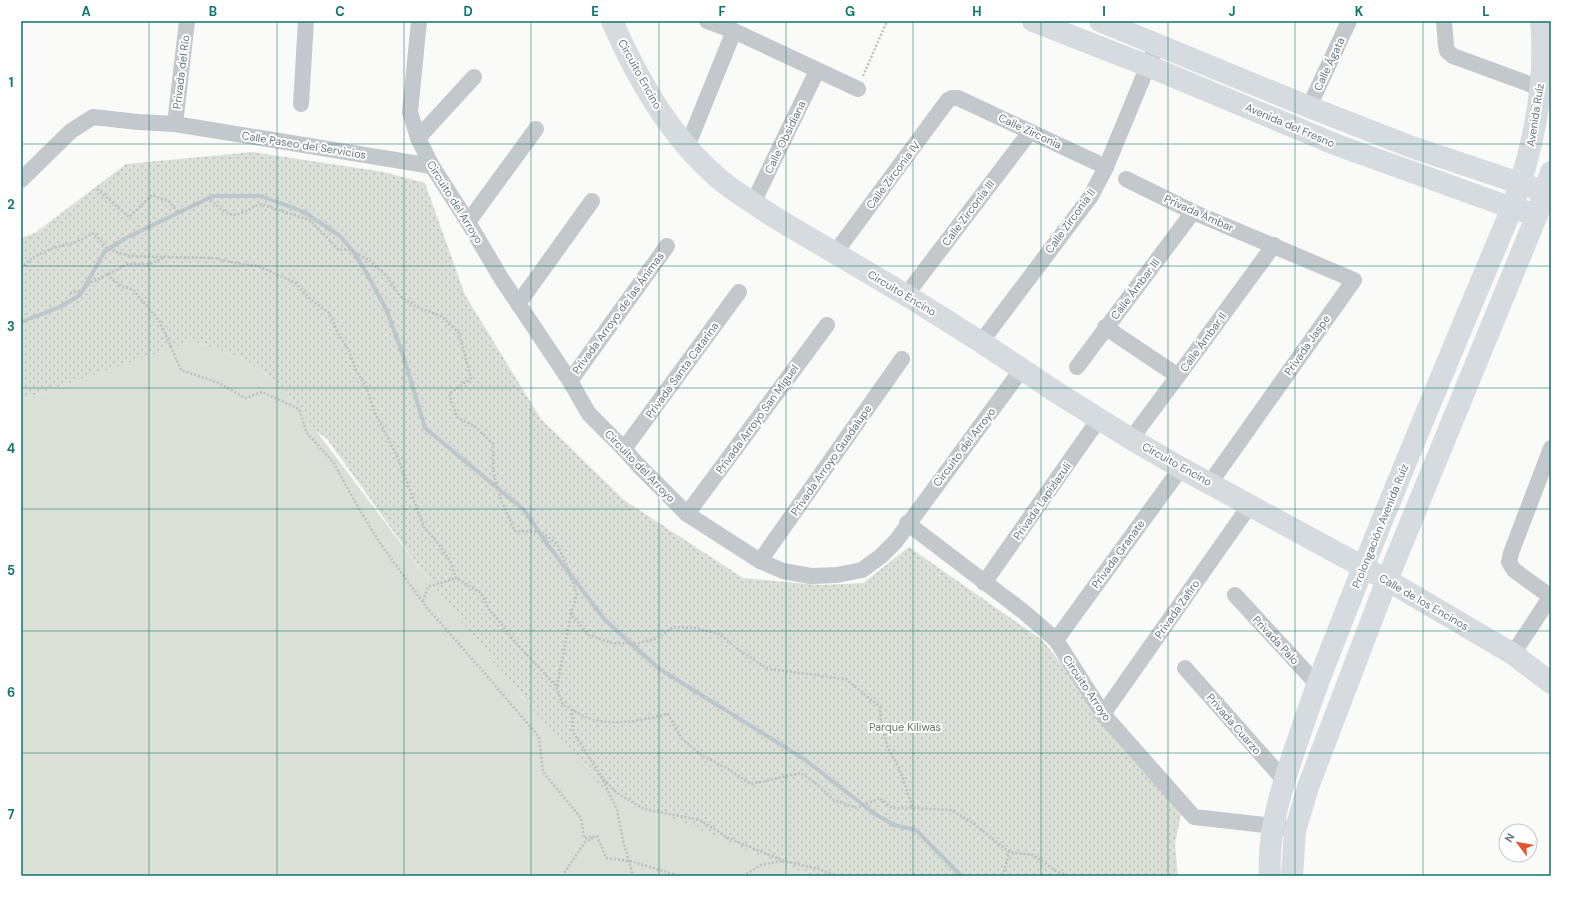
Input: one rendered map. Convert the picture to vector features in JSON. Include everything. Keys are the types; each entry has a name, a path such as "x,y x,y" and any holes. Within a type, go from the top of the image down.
{"street":[{"name":"Privada del Río","path":"175,124 187,21"},
{"path":"300,104 306,21"},
{"name":"Circuito del Arroyo","path":"419,21 410,112 418,138 432,166 518,304 570,380 589,414 687,514 760,561 783,571 811,576 837,575 862,570 886,551 896,540 1022,369"},
{"name":"Circuito Encino","path":"612,21 632,64 654,102 687,147 717,177 774,217 906,295 1099,419 1181,468 1250,505"},
{"path":"707,21 858,89"},
{"name":"Avenida del Fresno","path":"1034,21 1148,66 1337,145 1512,208 1544,217"},
{"path":"1100,21 1310,108 1409,146 1520,184 1549,185 1544,217 1387,580 1308,787 1295,831 1292,876"},
{"path":"1444,21 1447,52 1453,56 1540,88"},
{"name":"Avenida Ruíz","path":"1520,184 1532,142 1540,88 1543,45 1540,21"},
{"name":"Calle Ágata","path":"1310,108 1348,22"},
{"path":"687,147 734,32"},
{"name":"Calle Zirconia II","path":"981,342 1091,196 1106,167 1157,44"},
{"name":"Calle Obsidiana","path":"753,203 817,71"},
{"path":"418,138 474,76"},
{"name":"Calle Zirconia","path":"952,98 958,98 1106,167"},
{"name":"Calle Zirconia IV","path":"834,253 948,100 952,98"},
{"name":"Calle Paseo del Servicios","path":"21,180 71,131 93,117 175,124 432,166"},
{"path":"468,222 536,129"},
{"name":"Calle Zirconia III","path":"906,295 1030,132"},
{"name":"Privada Ámbar","path":"1126,180 1193,212 1274,245"},
{"name":"Prolongación Avenida Ruíz","path":"1270,876 1274,826 1284,780 1317,684 1363,566 1512,208 1520,184"},
{"path":"518,304 592,201"},
{"name":"Calle Ámbar III","path":"1077,366 1193,212"},
{"name":"Calle Ámbar II","path":"1131,438 1274,245"},
{"name":"Privada Jaspe","path":"1210,483 1354,280 1274,245"},
{"name":"Privada Arroyo de las Ánimas","path":"570,380 667,246"},
{"name":"Privada Santa Catarina","path":"624,449 739,292"},
{"name":"Privada Arroyo San Miguel","path":"687,514 827,325"},
{"path":"1105,327 1178,376"},
{"name":"Privada Arroyo Guadalupe","path":"760,561 902,359"},
{"name":"Privada Lapizlazuli","path":"984,582 1099,419"},
{"path":"1513,654 1551,597 1514,570 1509,562 1511,553 1551,448"},
{"name":"Privada Granate","path":"1056,640 1181,468"},
{"name":"Calle de los Encinos","path":"1250,505 1363,566 1513,654 1551,683"},
{"name":"Privada Zafiro","path":"1103,714 1250,505"},
{"name":"Circuito Arroyo","path":"907,524 1024,612 1056,640 1103,714 1194,817 1274,826 1295,831"},
{"name":"Privada Palo","path":"1235,595 1317,684"},
{"name":"Privada Cuarzo","path":"1185,668 1284,780"}],"path":[{"path":"858,89 887,21"},
{"path":"97,190 129,217 152,195 170,202 178,213 209,198 225,213 238,215 260,204 310,220 339,250 348,249 370,260 387,277 402,297 419,308 441,316 459,333 471,378 449,394 457,417 477,428 493,444 493,471 501,500 516,531 542,532 557,544 577,594 571,614 556,686"},
{"path":"21,268 32,258 53,248 74,243 94,233 108,249 129,256 214,258 234,263 258,266 296,283 310,299 329,313 338,333 349,351 356,370 367,389 374,411 397,456 424,527 437,542 450,561 456,578 482,593 488,608 518,645 556,686 563,705 589,718 614,722 635,722 668,714 682,739 703,756 728,769 751,784 801,773 819,786 834,800 856,808 880,798 892,808 950,810 972,823 1009,852 1033,855 1056,871 1068,876"},
{"path":"70,293 83,290 92,282 128,264 150,264 165,257"},
{"path":"107,274 122,287 132,289 160,322 181,370 219,383 244,398 262,392 300,409 307,433 333,462 358,507 380,542 423,602 539,738 543,772 581,818 584,838 597,836"},
{"path":"423,602 428,586 456,578"},
{"path":"571,614 589,635 612,643 635,644 655,639 673,627 695,628 719,634 739,650 768,669 846,679 880,707 881,722 887,746 899,768 912,808"},
{"path":"572,710 573,732 601,776 617,810 623,840 633,876"},
{"path":"601,776 617,793 644,809 700,820 728,838 784,861 819,869 837,876"},
{"path":"597,836 606,858 630,861 680,876"},
{"path":"562,876 585,842 597,836"},
{"path":"1003,876 1009,852"},
{"path":"743,876 761,865 784,861"}],"green space":[{"name":"Parque Kiliwas","path":"253,152 384,172 425,183 465,295 541,419 624,500 743,578 820,585 863,583 909,547 1042,640 1182,810 1175,844 1178,876 811,876 749,851 602,788 510,683 427,578 327,439 315,430 284,388 244,359 193,341 21,400 21,238 35,233 126,164"},
{"path":"193,341 244,359 284,388 427,578 525,701 749,851 811,876 21,876 21,400"}],"waterway":[{"path":"21,322 60,307 80,295 105,251 126,238 213,196 261,196 304,212 340,236 353,251 366,272 387,311 404,358 425,428 524,510 548,545 605,620 658,668 804,759 875,814 894,825 916,830 961,876"}]}
